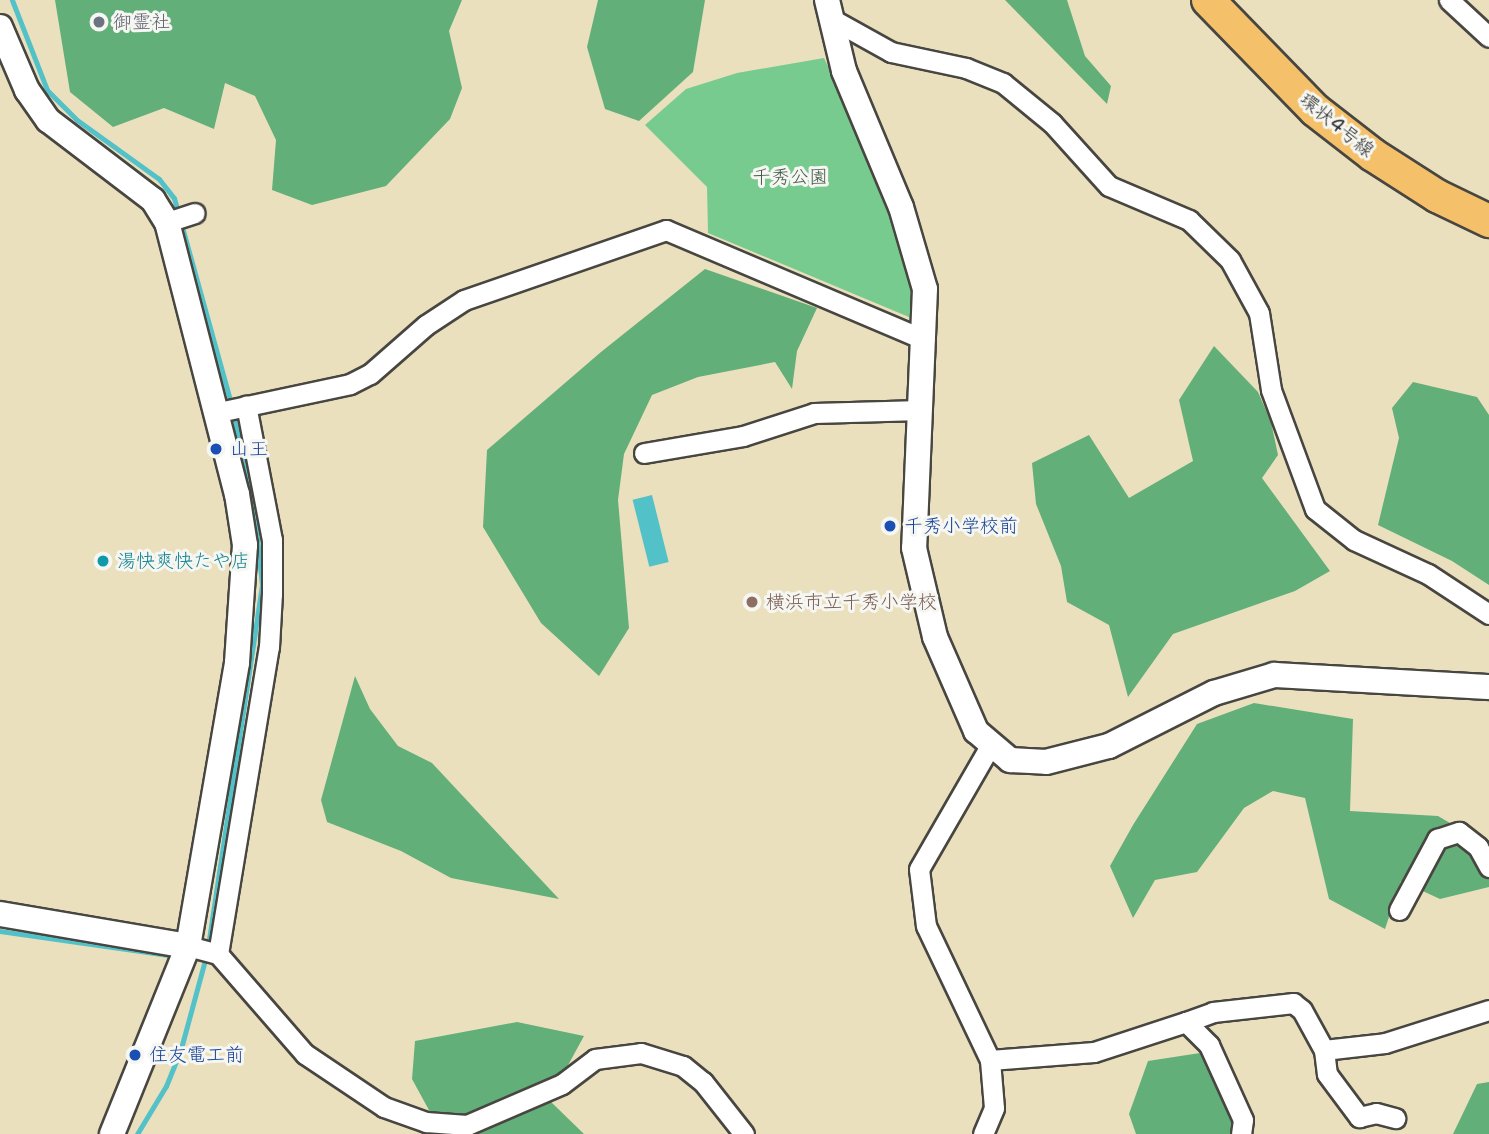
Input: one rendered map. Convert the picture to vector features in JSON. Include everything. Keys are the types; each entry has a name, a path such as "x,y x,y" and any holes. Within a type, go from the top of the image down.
{"main road":[{"name":"環状4号線","path":"1208,0 1315,110 1373,155 1437,196 1489,221"}],"street":[{"path":"1450,0 1489,37"},
{"path":"828,9 844,71 916,250 925,289 925,340 913,516 920,586 962,706 976,732 1010,760 1027,762 1071,755 1126,738 1214,693 1274,675 1489,687"},
{"path":"828,9 891,52 966,68 1003,83 1052,123 1109,186 1189,220 1230,260 1259,313 1271,390 1315,509 1354,540 1428,574 1489,614"},
{"path":"0,27 5,58 48,120 180,218 214,413 237,494 245,577 200,952"},
{"path":"214,413 350,383 370,374 444,312 464,300 666,230 925,340"},
{"path":"112,1134 173,983 200,952 269,647 272,540 246,405"},
{"path":"644,453 743,436 814,413 850,416 921,410"},
{"path":"983,1134 994,1108 990,1060 926,926 919,892 919,869 990,746"},
{"path":"1399,910 1437,839 1459,832 1478,847 1489,867"},
{"path":"0,914 200,952 305,1054 394,1111 426,1122 467,1125 562,1084 595,1059 641,1053 683,1066 703,1082 744,1134"},
{"path":"990,1060 1094,1052 1213,1012 1293,1003 1302,1010 1324,1051 1327,1074 1359,1117 1376,1113 1395,1118"},
{"path":"1324,1051 1385,1043 1489,1010"},
{"path":"1186,1023 1209,1045 1243,1120 1241,1134"}],"green space":[{"path":"55,0 462,0 449,31 462,88 450,119 386,186 312,205 272,190 276,140 255,96 225,83 214,129 164,108 113,127 70,92"},
{"path":"598,0 705,0 693,72 639,121 605,109 587,47"},
{"path":"1005,0 1067,0 1085,56 1111,86 1107,104"},
{"name":"千秀公園","path":"824,58 885,185 919,284 916,320 708,233 707,187 645,125 686,89 737,73"},
{"path":"705,269 817,308 797,351 792,389 775,362 698,377 652,395 624,454 618,500 629,628 599,676 541,623 483,527 487,450 601,352"},
{"path":"1214,346 1258,392 1271,422 1278,455 1262,478 1330,571 1295,591 1173,634 1128,697 1109,625 1067,602 1061,566 1036,504 1032,463 1089,435 1129,498 1193,461 1179,400"},
{"path":"1413,382 1477,397 1489,415 1489,585 1452,561 1378,525 1399,438 1392,408"},
{"path":"355,676 370,709 398,746 432,763 559,899 451,878 401,851 327,822 321,800"},
{"path":"1254,703 1353,719 1350,811 1438,816 1489,846 1489,887 1440,899 1401,881 1385,929 1329,899 1305,798 1273,791 1244,808 1197,872 1155,880 1133,918 1110,866 1133,825 1197,724"},
{"path":"517,1022 584,1036 549,1100 584,1134 442,1134 412,1079 415,1041"},
{"path":"1200,1053 1242,1095 1252,1134 1136,1134 1129,1114 1148,1061"},
{"path":"1489,1082 1489,1134 1453,1134 1477,1084"}],"water":[{"path":"652,495 669,562 649,567 633,500"}],"waterway":[{"path":"12,0 47,90 77,120 159,179 174,198 231,404"},
{"path":"208,946 262,585 254,509 233,413"},
{"path":"0,931 168,955"},
{"path":"137,1134 166,1086 180,1052 206,956"}],"place":[{"name":"御霊社","path":"99,22"},
{"name":"山王","path":"216,449"},
{"name":"千秀小学校前","path":"890,526"},
{"name":"湯快爽快たや店","path":"103,561"},
{"name":"横浜市立千秀小学校","path":"752,602"},
{"name":"住友電工前","path":"135,1055"}]}
